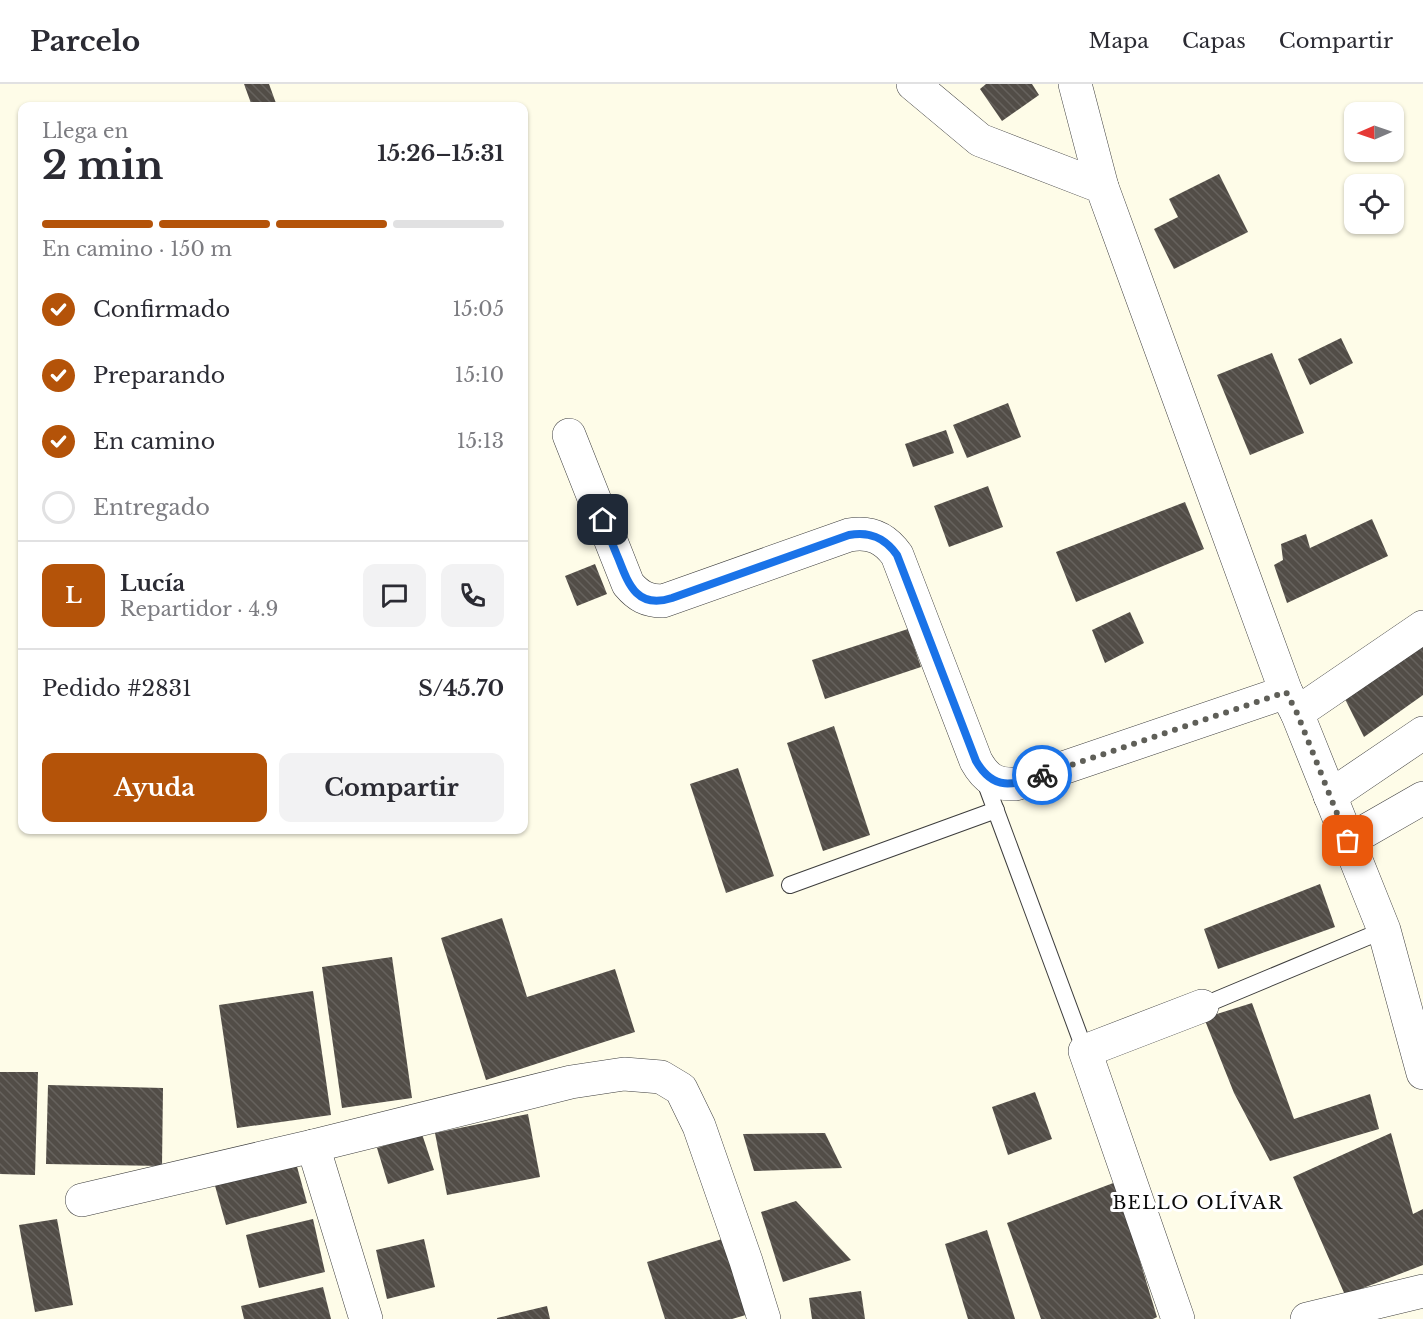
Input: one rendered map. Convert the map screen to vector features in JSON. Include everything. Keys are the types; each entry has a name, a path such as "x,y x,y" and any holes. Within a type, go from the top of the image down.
{"street":[{"path":"913,84 980,140 1102,187"},
{"path":"1075,84 1102,187 1291,702 1384,930 1423,1073"},
{"path":"569,435 628,584 646,599 663,601 849,535 868,534 885,541 897,555 976,761 981,770 996,782 1016,784 1291,702 1423,627"},
{"path":"1330,796 1423,733"},
{"path":"1348,841 1423,798"},
{"path":"1178,1319 1085,1051 1202,1006"},
{"path":"82,1200 571,1082 624,1074 661,1077 681,1089 699,1125 764,1319"},
{"path":"313,1146 366,1319"},
{"path":"1307,1319 1423,1291"}],"lane":[{"path":"981,770 1085,1051"},
{"path":"790,885 996,810"},
{"path":"1202,1006 1384,930"}],"building":[{"path":"244,84 269,84 276,102 251,102"},
{"path":"986,84 1032,84 1039,95 1002,121 980,89"},
{"path":"1219,174 1248,232 1174,269 1154,229 1178,217 1169,199"},
{"path":"1341,338 1353,363 1310,385 1298,359"},
{"path":"1272,353 1304,433 1250,455 1217,375"},
{"path":"1008,403 1021,437 967,458 953,425"},
{"path":"946,430 954,453 913,467 905,444"},
{"path":"988,486 1003,527 949,547 934,506"},
{"path":"1185,502 1204,549 1076,602 1056,552"},
{"path":"1372,519 1388,556 1287,603 1274,565 1283,560 1281,544 1306,534 1310,548"},
{"path":"595,564 607,594 577,606 565,576"},
{"path":"1130,612 1144,643 1105,663 1092,630"},
{"path":"908,629 921,667 825,699 812,660"},
{"path":"1423,637 1423,695 1364,737 1341,691"},
{"path":"834,726 870,835 823,851 787,743"},
{"path":"738,768 774,876 726,893 690,784"},
{"path":"1320,884 1335,927 1218,969 1204,929"},
{"path":"502,918 527,997 615,969 635,1032 486,1080 441,938"},
{"path":"392,957 412,1098 342,1108 322,967"},
{"path":"313,991 331,1115 237,1128 219,1005"},
{"path":"1252,1003 1294,1119 1370,1094 1379,1129 1270,1161 1234,1093 1204,1018"},
{"path":"0,1072 38,1072 35,1175 0,1174"},
{"path":"48,1085 163,1088 162,1166 46,1164"},
{"path":"1035,1092 1052,1139 1008,1155 992,1107"},
{"path":"528,1114 540,1177 447,1195 435,1133"},
{"path":"825,1133 842,1168 754,1171 743,1134"},
{"path":"1391,1133 1413,1214 1423,1209 1423,1265 1345,1295 1293,1177"},
{"path":"422,1134 434,1170 388,1184 377,1148"},
{"path":"293,1152 307,1203 226,1225 212,1175"},
{"path":"1116,1182 1157,1317 1153,1319 1041,1319 1007,1223"},
{"path":"796,1201 851,1260 783,1282 761,1212"},
{"path":"57,1219 73,1305 35,1312 19,1225"},
{"path":"313,1219 325,1272 259,1288 246,1235"},
{"path":"987,1230 1015,1319 968,1319 945,1244"},
{"path":"732,1236 756,1312 732,1319 665,1319 647,1262"},
{"path":"424,1239 435,1287 387,1299 376,1250"},
{"path":"323,1287 331,1319 244,1319 241,1306"},
{"path":"861,1291 865,1319 812,1319 809,1298"},
{"path":"547,1306 550,1319 497,1319 497,1318"}],"way so far":[{"path":"1042,775 1286,692 1297,713 1348,841"}],"district":[{"name":"BELLO OLÍVAR","path":"1198,1203"}],"route":[{"path":"603,520 628,584 636,593 654,601 672,598 849,535 868,534 885,541 897,555 981,770 996,782 1006,784 1016,784 1042,775"}]}
